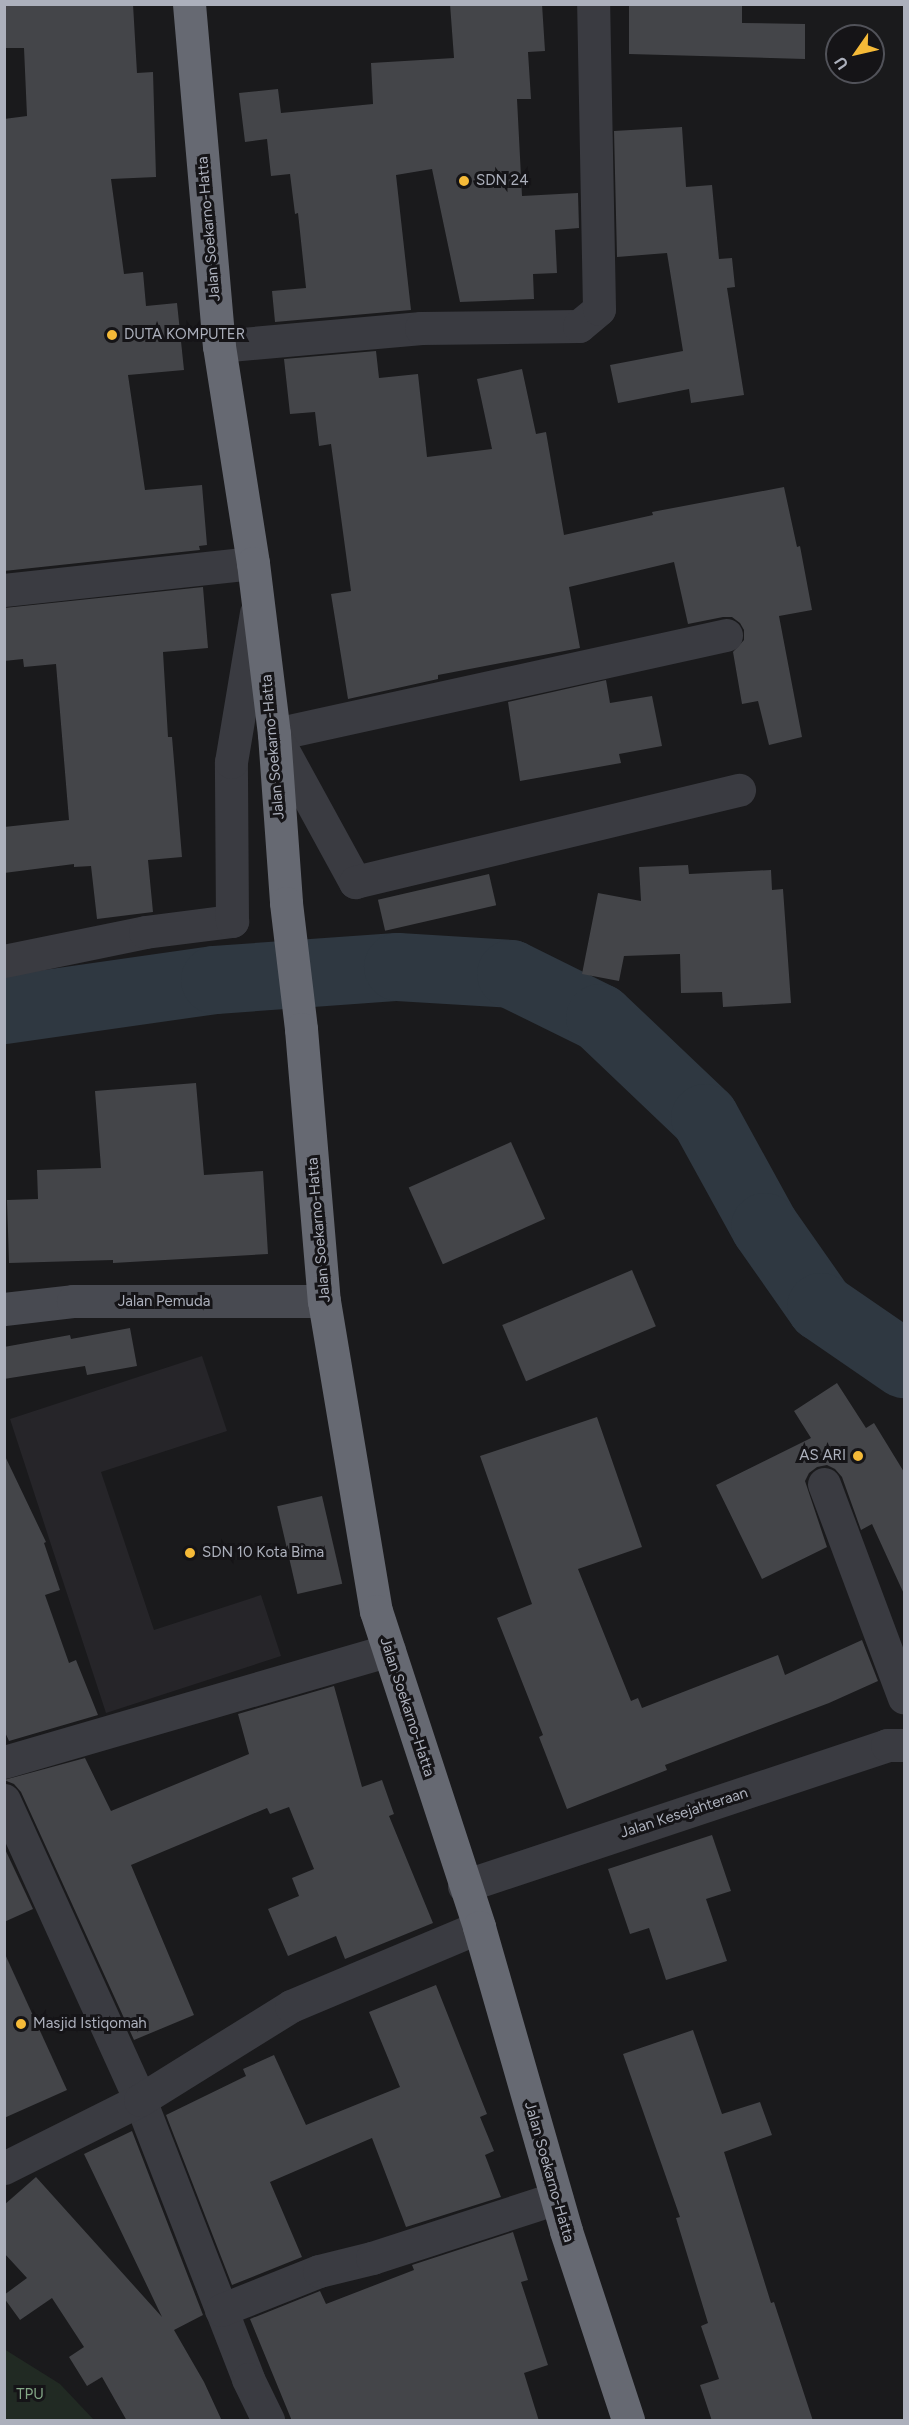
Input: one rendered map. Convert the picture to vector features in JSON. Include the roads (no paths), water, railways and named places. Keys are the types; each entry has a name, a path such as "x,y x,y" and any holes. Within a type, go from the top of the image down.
{"highway":[{"name":"Jalan Soekarno-Hatta","path":"189,4 219,346 253,563 274,734 286,903 290,921 301,1029 324,1301 376,1611 478,1927 556,2198 628,2421"}],"street":[{"path":"219,346 421,328 579,326 599,309 593,4"},
{"path":"4,590 253,563"},
{"path":"4,961 145,932 232,921 231,762 257,603"},
{"path":"726,635 274,734 355,882 739,790"},
{"name":"Jalan Pemuda","path":"4,1309 73,1301 324,1301"},
{"path":"824,1484 904,1698"},
{"path":"4,1762 389,1650"},
{"name":"Jalan Kesejahteraan","path":"464,1886 887,1745 904,1745"},
{"path":"4,1800 140,2100 248,2379 268,2421"},
{"path":"4,2168 140,2100 291,2006 478,1927"},
{"path":"221,2310 319,2271 372,2258 556,2198"}],"waterway":[{"path":"4,1010 215,980 398,967 511,974 600,1018 705,1118 765,1227 821,1307 904,1364"}],"place":[{"name":"SDN 24","path":"464,181"},
{"name":"DUTA KOMPUTER","path":"112,335"},
{"name":"AS ARI","path":"858,1456"},
{"name":"SDN 10 Kota Bima","path":"190,1553"},
{"name":"Masjid Istiqomah","path":"21,2024"}],"park label":[{"name":"TPU","path":"30,2395"}]}
